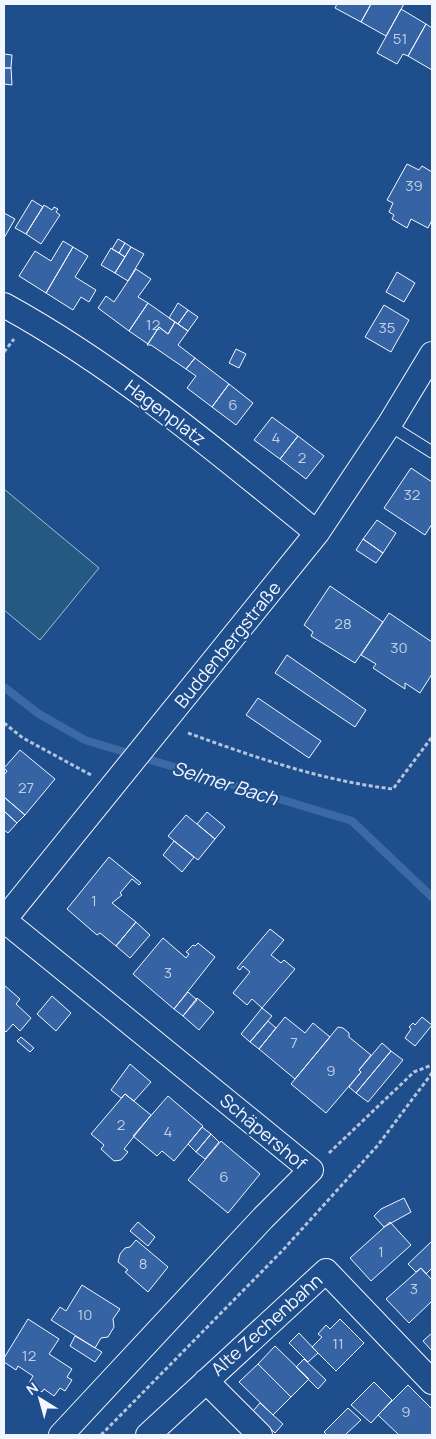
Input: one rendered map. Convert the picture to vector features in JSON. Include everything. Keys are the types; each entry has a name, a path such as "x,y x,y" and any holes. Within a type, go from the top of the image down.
{"street":[{"name":"Hagenplatz","path":"4,305 30,319 158,405 318,533"},
{"name":"Buddenbergstraße","path":"4,920 318,533 389,425 432,354"},
{"name":"Schäpershof","path":"4,920 311,1170 263,1218 61,1435"},
{"name":"Alte Zechenbahn","path":"148,1435 326,1271 432,1382"},
{"name":"Alte Zechenbahn","path":"206,1381 260,1435"}],"lane":[{"path":"389,425 432,452"}],"path":[{"path":"4,723 23,738 115,782"},
{"path":"160,729 360,785 393,789 432,737"},
{"path":"311,1170 414,1072 432,1065"},
{"path":"101,1435 290,1243 378,1146 432,1073"}],"shaded area":[{"path":"4,489 99,568 40,640 4,610"}],"building":[{"path":"337,4 371,4 361,22 335,8"},
{"path":"371,4 404,4 386,36 361,22"},
{"path":"401,9 426,24 408,56 403,54 397,64 377,53"},
{"path":"426,24 432,28 432,70 408,56"},
{"path":"4,54 12,55 11,68 4,68"},
{"path":"4,68 11,68 12,85 4,84"},
{"path":"407,164 419,170 422,166 432,172 432,220 428,228 411,219 407,228 392,219 394,215 389,212 393,203 387,200"},
{"path":"32,200 43,207 26,234 15,228"},
{"path":"44,205 52,210 54,207 58,209 56,212 60,215 41,244 26,234"},
{"path":"4,213 15,219 4,238"},
{"path":"118,239 125,243 119,253 112,249"},
{"path":"63,241 73,247 46,293 19,276 35,251 51,261"},
{"path":"125,243 131,247 125,257 119,253"},
{"path":"73,247 88,256 75,277 96,290 89,302 81,297 73,310 46,293"},
{"path":"131,247 144,254 128,281 115,273"},
{"path":"111,248 125,257 115,273 101,265"},
{"path":"136,269 151,279 138,297 148,303 129,331 98,308 106,296 114,302"},
{"path":"397,272 415,283 404,302 386,292"},
{"path":"148,303 175,322 168,334 159,327 148,344 129,331"},
{"path":"178,303 188,310 178,324 169,318"},
{"path":"384,305 409,320 391,352 365,337"},
{"path":"188,310 198,317 188,331 178,324"},
{"path":"175,322 188,331 178,345 195,358 186,369 151,345 147,345 159,327 168,334"},
{"path":"236,349 246,354 239,368 229,363"},
{"path":"195,358 229,384 212,407 187,388 196,376 186,369"},
{"path":"229,384 253,403 236,425 212,407"},
{"path":"272,417 298,436 280,459 254,440"},
{"path":"298,436 324,456 306,479 280,459"},
{"path":"411,468 432,482 432,524 425,535 384,508"},
{"path":"377,520 396,533 383,553 363,539"},
{"path":"363,539 383,553 376,563 356,550"},
{"path":"330,586 383,622 355,663 311,636 313,632 304,625"},
{"path":"389,613 432,642 432,674 420,693 405,683 405,689 373,668 376,664 361,655"},
{"path":"287,655 366,710 355,727 275,673"},
{"path":"258,698 321,741 309,758 246,715"},
{"path":"20,750 55,779 25,815 4,797 4,775 7,771 4,768"},
{"path":"4,797 25,815 17,823 4,811"},
{"path":"4,811 17,823 8,833 4,830"},
{"path":"207,812 225,827 215,839 197,824"},
{"path":"186,815 215,839 198,860 168,836"},
{"path":"174,841 194,857 182,872 163,855"},
{"path":"109,857 141,883 139,885 132,879 120,893 122,895 112,903 136,922 116,946 100,933 97,935 67,909"},
{"path":"136,922 150,935 130,958 116,946"},
{"path":"270,929 284,940 271,955 281,963 284,960 295,969 262,1008 252,999 247,1005 233,993 250,972 243,966 240,970 237,968"},
{"path":"163,938 186,958 189,954 186,952 198,943 215,957 174,1009 133,974"},
{"path":"4,985 20,999 16,1004 31,1018 20,1031 13,1024 6,1032 4,1030"},
{"path":"188,992 197,1000 183,1016 174,1009"},
{"path":"52,996 71,1013 56,1031 37,1014"},
{"path":"197,998 214,1012 199,1030 183,1016"},
{"path":"262,1008 272,1016 250,1042 241,1034"},
{"path":"285,1017 305,1033 313,1023 330,1037 295,1079 259,1049"},
{"path":"422,1017 432,1025 415,1046 405,1038 411,1029 409,1027 413,1023 415,1025"},
{"path":"268,1021 276,1028 259,1049 250,1042"},
{"path":"338,1027 343,1028 349,1033 349,1037 371,1055 359,1070 361,1072 326,1113 291,1084"},
{"path":"21,1037 34,1048 30,1052 17,1041"},
{"path":"382,1043 391,1051 356,1093 349,1087 361,1072 359,1070"},
{"path":"391,1051 403,1060 368,1102 356,1093"},
{"path":"130,1064 151,1082 134,1101 125,1094 121,1098 111,1090"},
{"path":"125,1094 151,1115 124,1149 128,1152 121,1160 114,1161 101,1149 104,1145 91,1134"},
{"path":"168,1096 203,1126 174,1161 162,1151 157,1156 133,1136"},
{"path":"202,1127 211,1134 196,1152 188,1144"},
{"path":"211,1134 219,1142 205,1159 196,1152"},
{"path":"221,1141 260,1174 228,1213 188,1180"},
{"path":"404,1198 411,1212 384,1227 374,1216 381,1209"},
{"path":"138,1222 155,1237 148,1246 130,1231"},
{"path":"390,1222 411,1245 371,1281 350,1258"},
{"path":"136,1240 168,1267 148,1292 125,1272 128,1270 118,1262 120,1254"},
{"path":"432,1241 432,1268 426,1274 421,1268 416,1272 408,1264"},
{"path":"421,1268 432,1280 432,1301 409,1323 386,1299"},
{"path":"82,1285 120,1309 113,1319 114,1327 108,1337 101,1338 95,1348 51,1320 60,1307 66,1311"},
{"path":"28,1319 59,1339 49,1354 72,1369 67,1377 72,1380 65,1391 60,1388 54,1396 44,1389 42,1392 29,1383 33,1376 18,1366 16,1370 4,1362 4,1358"},
{"path":"340,1319 364,1343 336,1371 312,1347 322,1337 318,1334 326,1325 330,1329"},
{"path":"299,1333 318,1353 308,1362 289,1343"},
{"path":"432,1333 432,1351 423,1341"},
{"path":"75,1336 102,1352 95,1362 70,1346"},
{"path":"275,1346 309,1379 291,1397 258,1364"},
{"path":"304,1359 326,1380 318,1389 296,1367"},
{"path":"258,1364 291,1397 273,1415 239,1382"},
{"path":"374,1382 392,1400 371,1423 351,1405"},
{"path":"408,1385 432,1409 432,1435 399,1435 378,1415"},
{"path":"260,1403 283,1424 275,1433 253,1411"},
{"path":"348,1408 361,1420 345,1435 327,1435 324,1432"}],"waterway":[{"name":"Selmer Bach","path":"4,687 39,714 85,740 352,821 432,897"}]}
